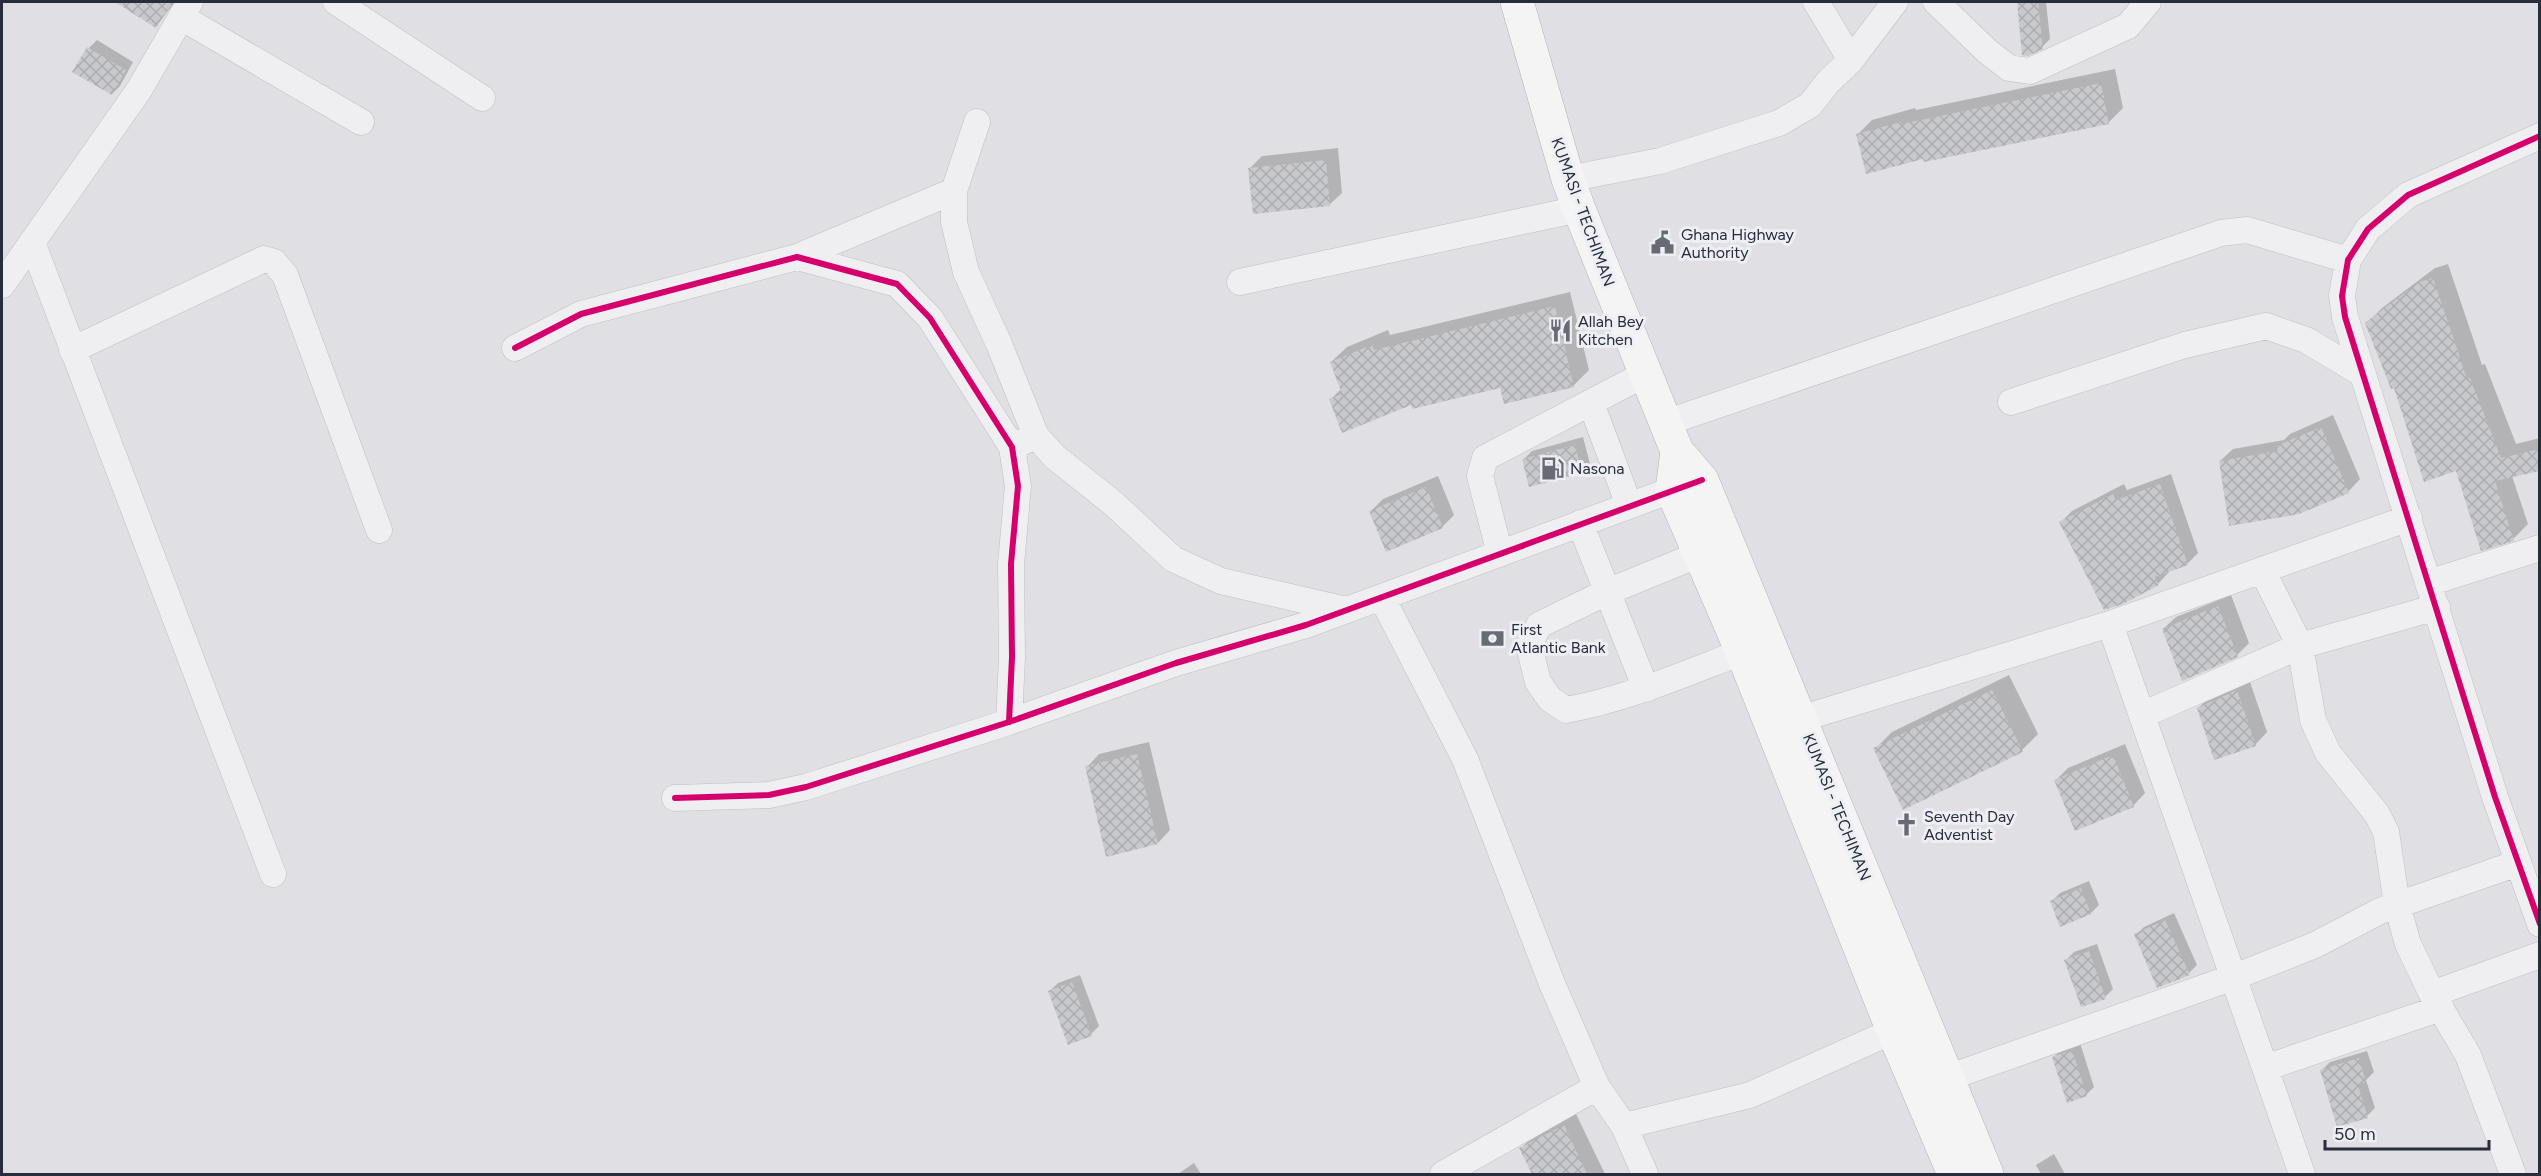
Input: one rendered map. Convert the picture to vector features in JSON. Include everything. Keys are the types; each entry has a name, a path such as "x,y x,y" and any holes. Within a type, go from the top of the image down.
{"highway":[{"name":"KUMASI - TECHIMAN","path":"1516,2 1574,194 1645,375 1671,437 1702,480 1947,1078 1976,1173"},
{"name":"KUMASI - TECHIMAN","path":"1671,437 1672,490 1742,652 1893,1031 1936,1130 1976,1173"}],"street":[{"path":"336,2 482,98"},
{"path":"1816,2 1851,60"},
{"path":"1240,282 1574,194 1660,161 1779,123 1810,105 1828,82 1851,60 1895,2"},
{"path":"1936,2 1987,51 2009,68 2030,71 2128,26 2148,2"},
{"path":"2,285 139,90 186,9 361,122"},
{"path":"977,122 954,191 954,222 966,272 999,344 1036,436 1054,457 1114,504 1173,559 1221,581 1347,610"},
{"path":"2540,136 2408,195 2368,229 2348,260 2342,296 2345,316 2428,583 2518,863 2540,924"},
{"path":"515,348 581,314 797,258 954,191"},
{"path":"1671,437 2221,233 2247,230 2348,260"},
{"path":"32,242 273,874"},
{"path":"797,258 897,284 930,318 1012,447 1018,486 1011,564 1012,657 1009,722"},
{"path":"72,350 264,259 274,261 285,275 379,530"},
{"path":"2011,402 2185,345 2266,326 2306,340 2363,374"},
{"path":"1500,554 1480,476 1485,458 1645,375"},
{"path":"1591,403 1629,506"},
{"path":"1012,447 1036,436"},
{"path":"675,798 769,795 806,787 1009,722 1176,663 1306,625 1702,480"},
{"path":"1800,719 2110,624 2409,518"},
{"path":"1580,524 1646,689"},
{"path":"2428,583 2540,548"},
{"path":"1700,554 1607,592 1539,625 1529,646 1538,682 1550,699 1566,710 1591,706 1646,689 1742,652"},
{"path":"2262,570 2300,646 2313,720 2328,753 2377,814 2386,832 2397,905 2408,944 2468,1055 2513,1174"},
{"path":"1382,598 1465,759 1552,986 1597,1087 1624,1126 1645,1174"},
{"path":"2142,715 2300,646 2437,607"},
{"path":"2110,624 2302,1174"},
{"path":"1947,1078 2234,977 2315,945 2380,911 2518,863"},
{"path":"2265,1068 2437,1001 2540,955"},
{"path":"1624,1126 1750,1095 1893,1031"},
{"path":"1443,1174 1597,1087"}],"building":[{"path":"115,2 173,2 156,28"},
{"path":"2017,2 2038,2 2043,49 2028,56 2022,55"},
{"path":"87,47 126,70 112,95 72,72"},
{"path":"2101,83 2109,124 1924,162 1923,159 1866,174 1856,134 1901,122 1901,124"},
{"path":"1326,160 1330,206 1253,214 1248,168"},
{"path":"2433,278 2467,379 2470,378 2501,458 2540,449 2540,471 2495,481 2514,541 2481,551 2456,471 2424,482 2394,388 2391,389 2365,323 2419,282"},
{"path":"1555,306 1574,387 1504,404 1500,388 1412,409 1411,405 1342,433 1329,399 1342,394 1330,362 1372,345 1374,350"},
{"path":"2321,427 2349,493 2299,514 2229,526 2219,461 2278,451 2276,446"},
{"path":"1575,445 1582,473 1529,487 1522,459"},
{"path":"2160,484 2188,565 2155,577 2159,585 2123,604 2104,610 2059,522 2113,494 2116,500"},
{"path":"1426,487 1443,528 1386,552 1369,511"},
{"path":"2218,606 2238,657 2182,681 2162,629"},
{"path":"1992,690 2023,752 1903,810 1873,748"},
{"path":"2237,690 2256,746 2214,760 2197,708"},
{"path":"1137,754 1158,844 1106,857 1085,766"},
{"path":"2113,755 2134,807 2075,831 2054,780"},
{"path":"2081,888 2091,914 2060,927 2050,901"},
{"path":"2165,920 2190,975 2157,988 2134,934"},
{"path":"2089,951 2106,999 2081,1007 2064,960"},
{"path":"1072,982 1092,1036 1068,1045 1048,991"},
{"path":"2072,1050 2087,1096 2067,1103 2052,1057"},
{"path":"2359,1058 2366,1082 2358,1085 2368,1118 2337,1127 2320,1070"},
{"path":"1564,1125 1587,1174 1532,1174 1519,1148"}],"cycle path":[{"path":"2540,136 2408,195 2368,229 2348,260 2342,296 2345,317 2495,797 2540,924"},
{"path":"515,348 581,314 797,257 897,284 930,318 1012,447 1018,486 1011,564 1012,657 1009,722"},
{"path":"675,798 769,795 806,787 1009,722 1176,663 1306,625 1702,480"}],"place":[{"name":"Ghana Highway Authority","path":"1663,243"},
{"name":"Allah Bey Kitchen","path":"1560,330"},
{"name":"Nasona","path":"1552,468"},
{"name":"First Atlantic Bank","path":"1493,638"},
{"name":"Seventh Day Adventist","path":"1906,825"}]}
